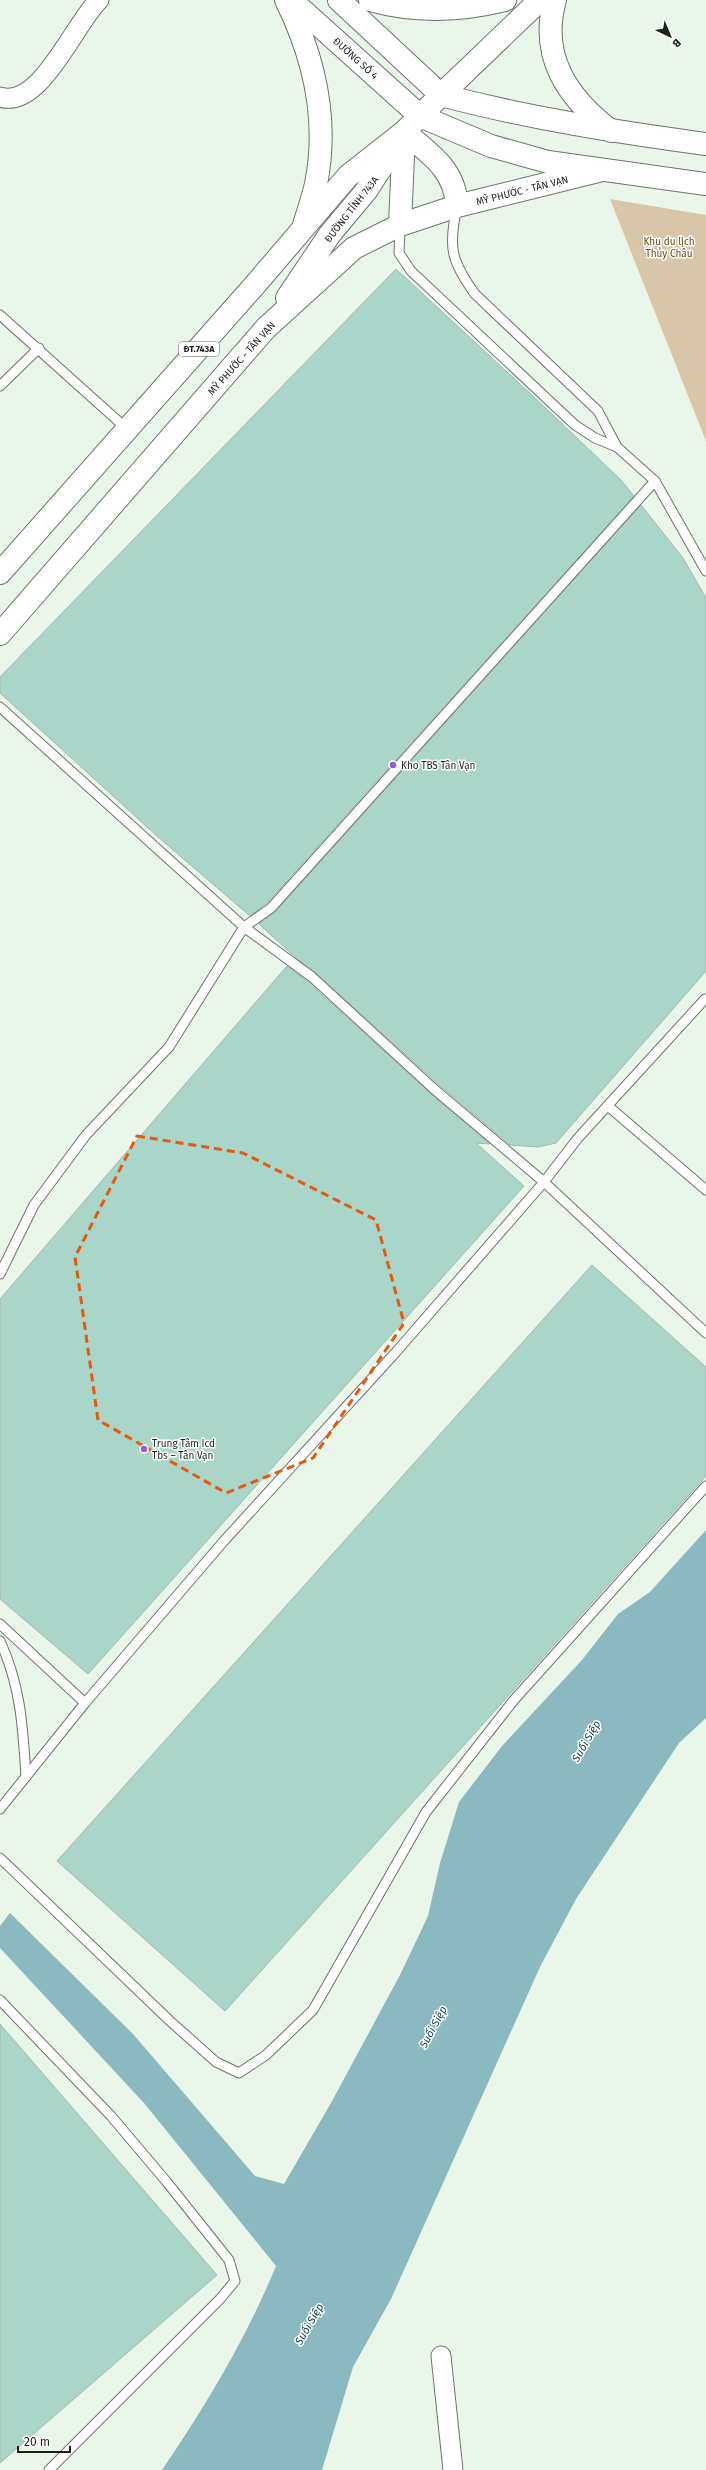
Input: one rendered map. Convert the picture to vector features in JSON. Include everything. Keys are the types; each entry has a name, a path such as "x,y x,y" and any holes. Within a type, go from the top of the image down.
{"main road":[{"path":"286,0 301,32 312,65 319,105 320,146 316,183 304,225"},
{"name":"ĐƯỜNG SỐ 4","path":"291,0 420,116"},
{"path":"339,0 441,95 493,109 611,131 706,144"},
{"path":"370,0 386,5 423,9 467,9 505,0"},
{"path":"400,225 404,132 540,0"},
{"path":"555,0 551,23 552,42 561,76 578,103 611,131"},
{"name":"MỸ PHƯỚC - TÂN VẠN","path":"420,116 517,155 598,171 706,184"},
{"path":"404,132 449,174 456,189 457,206"},
{"name":"ĐT.743A","path":"0,573 254,286 304,225 348,176 404,132"},
{"name":"ĐƯỜNG TỈNH 743A","path":"266,328 312,262 342,235 386,181 404,132"},
{"name":"MỸ PHƯỚC - TÂN VẠN","path":"0,634 266,328 354,248 400,225 457,206 598,171"}],"street":[{"path":"0,96 10,100 27,94 44,78 89,3"},
{"path":"441,2356 454,2470"}],"lane":[{"path":"457,206 450,235 454,259 463,277 475,294 598,411 618,447 655,481 706,571"},
{"path":"400,225 398,253 411,271 575,425 595,438 618,447"},
{"path":"0,315 39,348 127,429"},
{"path":"0,386 39,348"},
{"path":"0,1274 34,1205 86,1135 169,1047 244,927 271,908 655,481"},
{"path":"0,707 244,927 312,977 434,1089 544,1182 706,1333"},
{"path":"0,1809 85,1703 223,1542 396,1352 544,1182 578,1138 706,999"},
{"path":"608,1106 706,1190"},
{"path":"0,1858 176,2026 216,2062 240,2073 266,2055 313,2010 426,1812 514,1700 706,1486"},
{"path":"0,1624 85,1703"},
{"path":"0,1641 11,1664 23,1716 26,1777"},
{"path":"0,2000 111,2116 166,2181 229,2260 235,2282 215,2305 49,2470"}],"highlighted area":[{"path":"137,1136 243,1153 376,1220 404,1323 313,1458 226,1493 98,1420 75,1257"}],"green space":[{"name":"Khu du lịch Thủy Châu","path":"610,199 706,215 706,441"}],"water":[{"name":"Suối Siệp","path":"706,1530 706,1718 679,1743 576,1899 540,1967 391,2299 353,2367 322,2470 162,2470 224,2371 252,2320 276,2266 144,2103 0,1948 0,1926 10,1913 133,2034 255,2176 284,2184 331,2103 400,1975 428,1916 440,1863 459,1802 502,1746 582,1660 618,1614 650,1592"}],"building":[{"path":"396,269 533,396 621,480 634,496 267,903 250,916 158,837 0,693 0,677"},
{"path":"641,505 683,558 706,598 706,971 556,1143 538,1147 510,1145 438,1084 316,973 295,957 259,924 275,912"},
{"name":"Trung Tâm Icd Tbs – Tân Vạn","path":"287,966 308,982 430,1093 490,1144 476,1143 524,1186 88,1674 0,1599 0,1299"},
{"path":"592,1265 706,1367 706,1476 225,2011 57,1861"},
{"path":"0,2024 217,2275 0,2463"}],"place":[{"name":"Kho TBS Tân Vạn","path":"393,765"},
{"name":"Trung Tâm Icd Tbs – Tân Vạn","path":"144,1449"}]}
